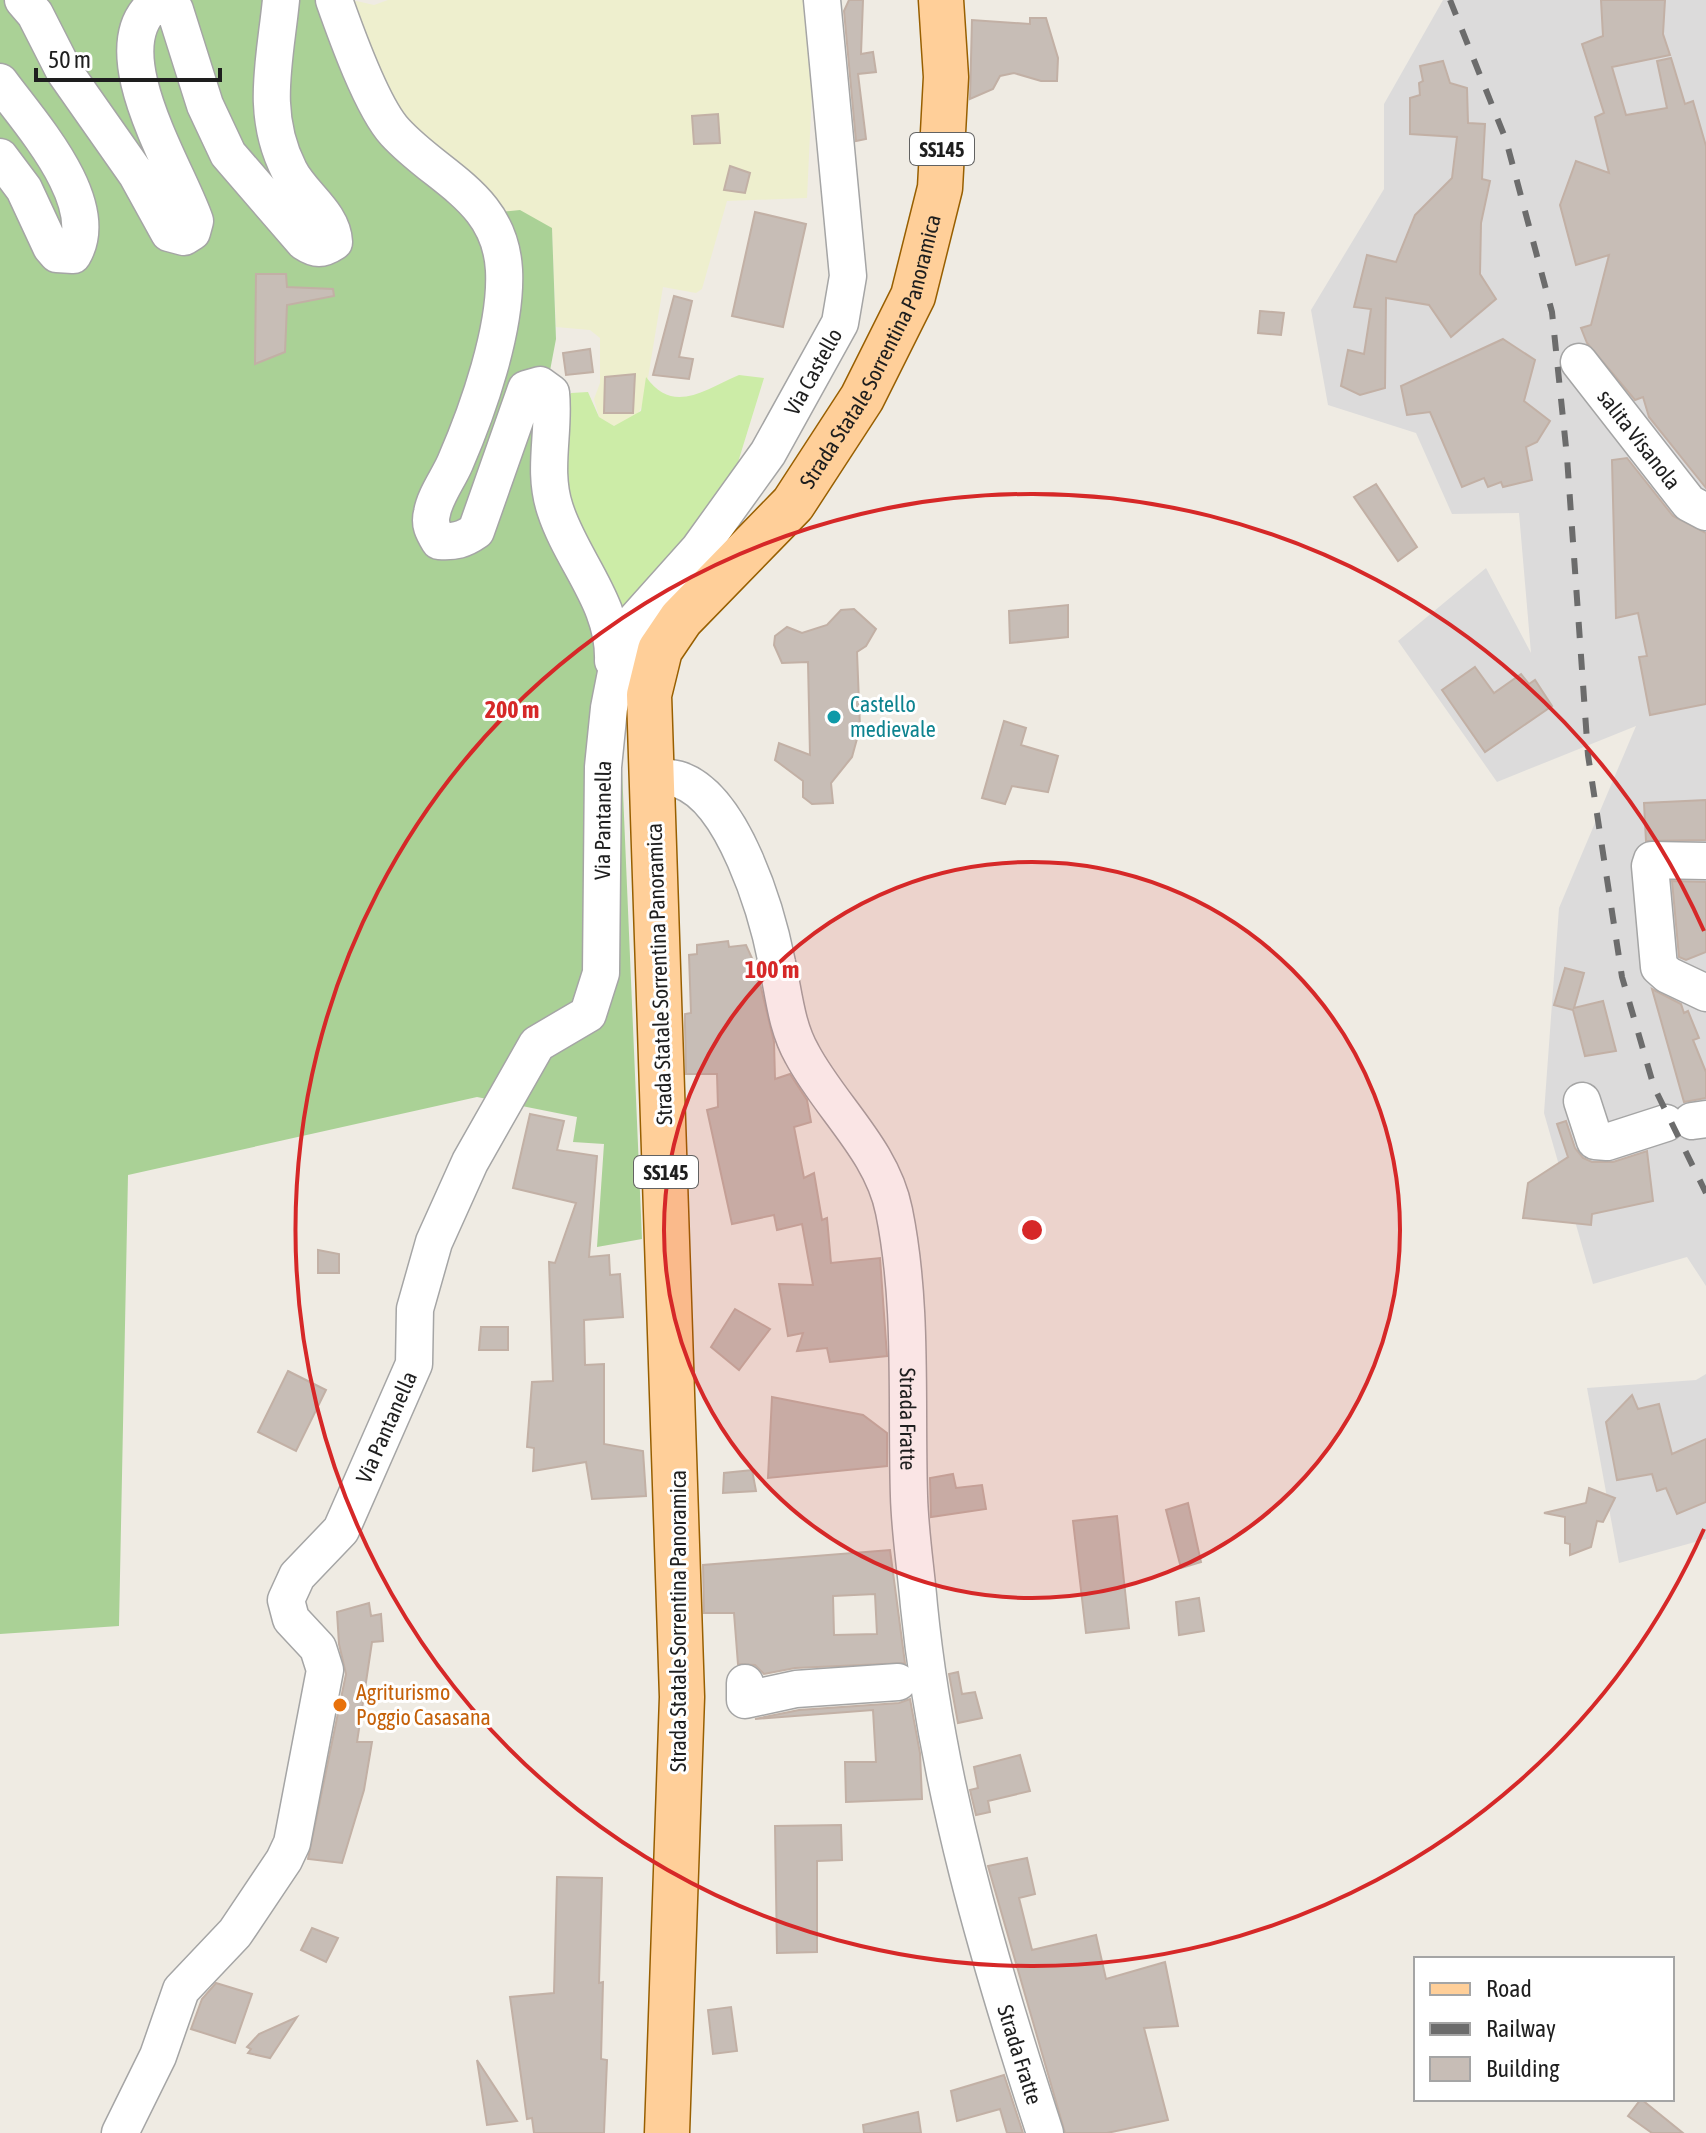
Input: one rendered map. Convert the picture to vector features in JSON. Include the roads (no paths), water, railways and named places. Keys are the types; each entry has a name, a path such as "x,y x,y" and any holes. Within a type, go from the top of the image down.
{"main road":[{"name":"Strada Statale Sorrentina Panoramica","path":"667,2133 682,1697 676,1427 649,695 660,650 681,619 793,504 862,398 913,296 940,188 946,77 941,0"}],"street":[{"path":"23,0 35,14 64,71 137,175 169,233 184,237 192,232 195,221 151,123 137,44 139,26 154,5 175,10 205,105 228,154 304,242 314,249 324,249 334,242 334,229 296,185 270,121 281,0"},
{"path":"334,0 378,103 394,131 462,188 495,225 504,269 501,314 491,358 456,462 432,512 431,528 439,541 452,542 464,540 476,531 526,389 540,385 551,393 553,414 547,467 555,509 607,615 614,642 612,690 623,723 651,762"},
{"name":"Via Castello","path":"612,690 621,647 631,625 699,549 768,453 840,323 848,276 822,0"},
{"path":"0,82 60,164 68,182 75,199 79,238 73,255 57,254 51,247 24,189 0,157"},
{"name":"salita Visanola","path":"1579,362 1689,503 1706,512"},
{"name":"Via Pantanella","path":"120,2133 158,2056 181,1990 235,1933 292,1843 325,1670 318,1648 291,1619 286,1600 297,1576 341,1530 414,1364 415,1309 434,1242 470,1162 537,1044 588,1014 601,973 603,767 612,690"},
{"name":"Strada Fratte","path":"651,762 701,794 729,828 747,860 777,960 786,1012 802,1054 840,1106 888,1185 903,1280 909,1501 920,1611 947,1784 991,1963 1045,2133"},
{"path":"1706,861 1652,860 1659,967 1668,975 1706,993"},
{"path":"1582,1101 1595,1141 1607,1142 1688,1121"},
{"path":"745,1683 745,1700 796,1689 898,1682"}],"railway":[{"path":"1450,0 1506,140 1552,312 1567,457 1588,755 1622,977 1654,1087 1706,1193"}],"place":[{"name":"Castello medievale","path":"834,717"},
{"name":"Agriturismo Poggio Casasana","path":"340,1705"}]}
